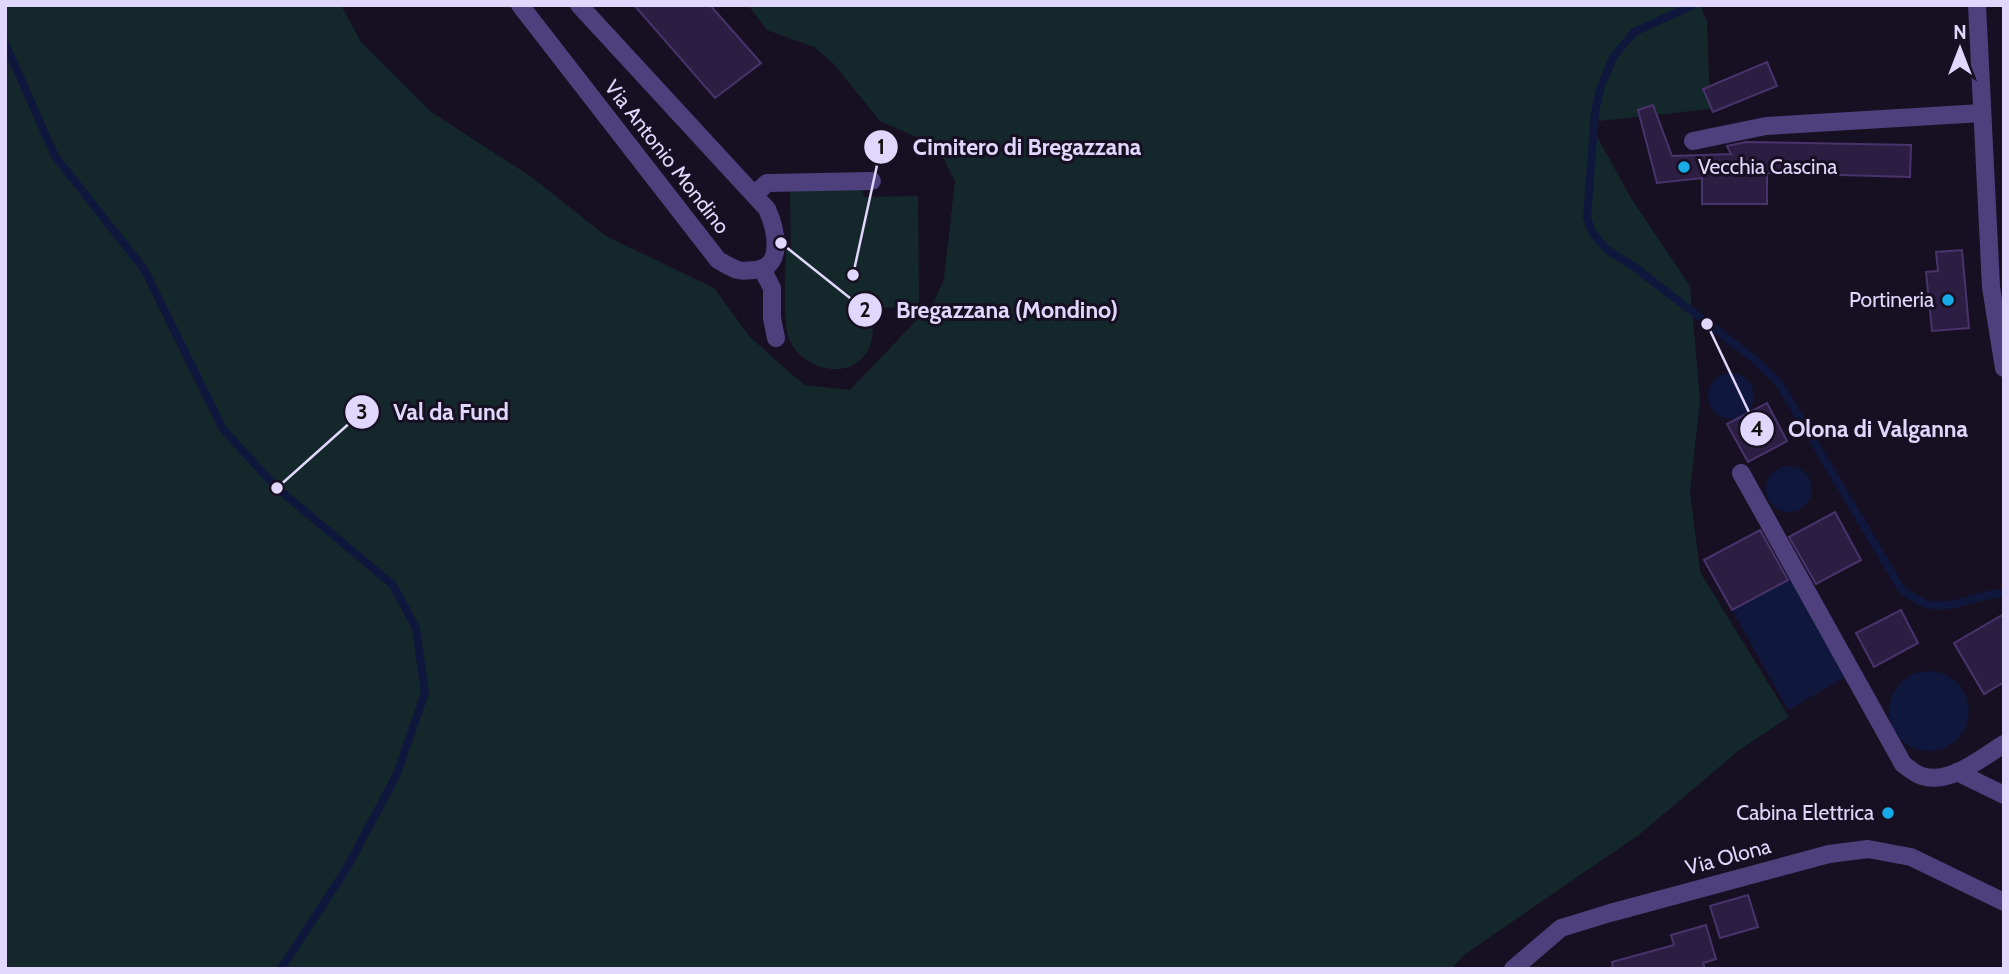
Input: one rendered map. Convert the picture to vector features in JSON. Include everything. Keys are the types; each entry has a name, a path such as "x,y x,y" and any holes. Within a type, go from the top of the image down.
{"street":[{"name":"Via Antonio Mondino","path":"520,5 718,260 740,271 762,269 773,260 776,244 774,225 767,209 579,5"},
{"path":"1977,5 1990,287 2004,368"},
{"path":"1693,141 1766,125 1982,113"},
{"path":"755,194 767,183 872,181"},
{"path":"762,269 772,288 772,318 776,338"},
{"path":"1741,473 1903,764 1921,776 1942,777 1957,772 2004,744"},
{"path":"1957,772 2004,795"},
{"name":"Via Olona","path":"1513,969 1561,928 1611,912 1829,854 1868,849 1911,858 2004,902"}],"green space":[{"path":"5,5 341,5 361,42 431,112 530,176 606,236 714,288 750,337 804,385 850,390 934,302 944,279 955,181 944,159 925,141 880,121 833,63 814,47 767,30 748,5 1700,5 1707,21 1710,109 1589,122 1631,198 1690,286 1700,400 1690,492 1700,572 1789,717 1738,751 1640,834 1465,954 1451,969 5,969"},
{"path":"862,188 864,197 918,196 919,307 873,308 872,336 863,357 854,364 831,369 818,366 797,352 788,333 785,283 786,250 791,249 790,191"}],"water":[{"path":"1731,373 1747,380 1754,396 1747,412 1731,419 1715,412 1708,396 1715,380"},
{"path":"1789,466 1805,473 1812,489 1805,505 1789,512 1773,505 1766,489 1773,473"},
{"path":"1790,579 1847,676 1788,710 1732,610"},
{"path":"1929,671 1944,674 1957,683 1966,696 1969,711 1966,726 1957,739 1944,748 1929,751 1914,748 1901,739 1892,726 1889,711 1892,696 1901,683 1914,674"}],"building":[{"path":"634,5 710,5 761,63 715,98"},
{"path":"1767,62 1777,86 1713,112 1703,89"},
{"path":"1653,105 1672,156 1731,154 1727,146 1746,142 1911,145 1910,177 1767,173 1767,204 1702,204 1702,178 1657,183 1638,110"},
{"name":"Portineria","path":"1962,250 1969,328 1932,331 1926,272 1938,271 1936,252"},
{"path":"1767,403 1787,441 1748,462 1727,424"},
{"path":"1835,512 1861,560 1816,584 1789,537"},
{"path":"1760,530 1788,580 1732,610 1704,560"},
{"path":"1901,610 1918,643 1874,667 1856,633"},
{"path":"2004,614 2004,682 1984,694 1954,643"},
{"path":"1748,895 1758,927 1720,938 1710,906"},
{"path":"1706,925 1716,959 1703,963 1705,969 1613,969 1612,962 1674,945 1671,935"}],"waterway":[{"path":"1693,5 1634,32 1614,56 1601,86 1595,113 1587,218 1592,232 1606,249 1633,266 1753,358 1779,383 1902,590 1921,602 1936,606 2004,593"},
{"path":"5,43 55,156 144,269 223,429 277,488 393,585 416,628 425,693 397,774 348,866 281,969"}],"place":[{"name":"Vecchia Cascina","path":"1684,167"},
{"name":"Bregazzana (Mondino)","path":"781,243"},
{"name":"Cimitero di Bregazzana","path":"853,275"},
{"name":"Portineria","path":"1948,300"},
{"name":"Olona di Valganna","path":"1707,324"},
{"name":"Val da Fund","path":"277,488"},
{"name":"Cabina Elettrica","path":"1888,813"}]}
